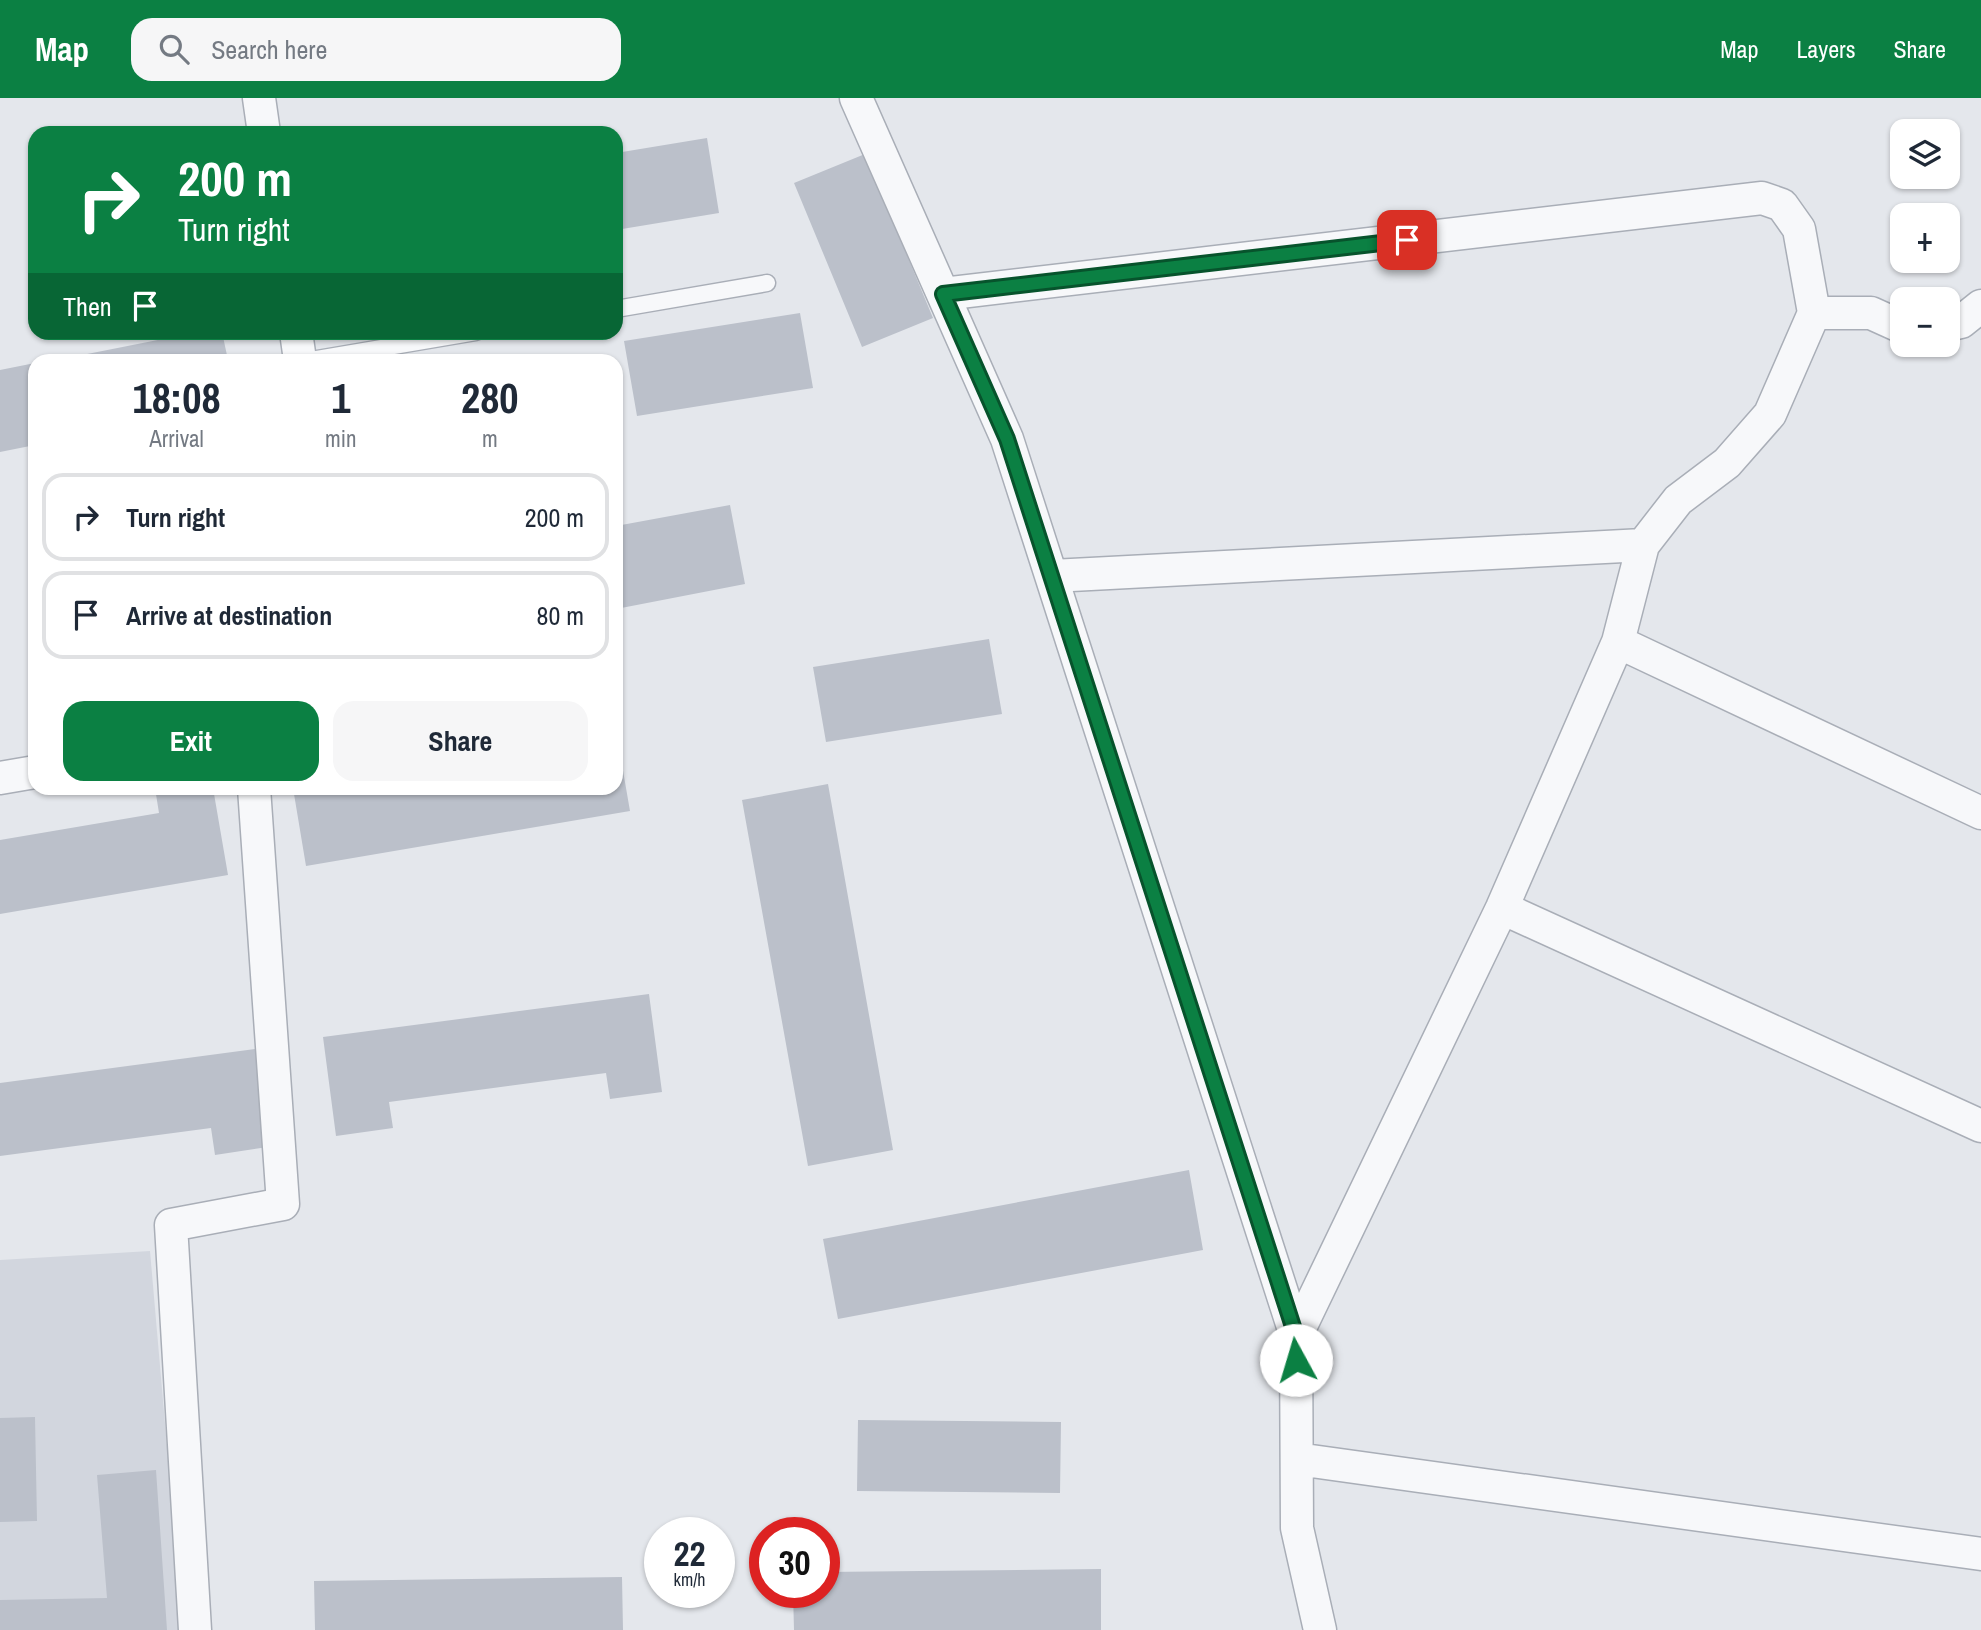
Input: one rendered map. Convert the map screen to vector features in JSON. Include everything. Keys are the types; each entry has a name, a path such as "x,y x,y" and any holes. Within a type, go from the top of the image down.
{"street":[{"path":"259,98 263,126"},
{"path":"856,98 1007,439 1296,1336 1297,1528 1320,1630"},
{"path":"943,294 1762,198 1782,205 1799,229 1814,313 1770,414 1727,463 1678,500 1643,545 1618,642 1502,908 1296,1336"},
{"path":"1960,322 1981,306"},
{"path":"1814,313 1871,313 1890,322"},
{"path":"1052,576 1643,545"},
{"path":"1618,642 1981,813"},
{"path":"0,778 28,773"},
{"path":"195,1630 171,1226 283,1204 254,795"},
{"path":"1502,908 1981,1126"},
{"path":"1297,1459 1981,1554"}],"lane":[{"path":"623,308 768,283"},
{"path":"346,354 429,340"}],"shaded area":[{"path":"150,1251 179,1584 178,1630 0,1630 0,1260"}],"building":[{"path":"707,138 719,213 623,229 623,152"},
{"path":"865,154 933,318 862,347 794,183"},
{"path":"800,313 813,388 637,416 624,341"},
{"path":"158,340 224,340 227,354 87,354"},
{"path":"28,364 28,446 0,452 0,370"},
{"path":"730,505 745,584 623,608 623,525"},
{"path":"989,639 1002,714 826,742 813,667"},
{"path":"623,771 630,811 306,866 294,795 623,795"},
{"path":"828,784 893,1150 808,1166 742,800"},
{"path":"156,795 214,795 228,875 0,914 0,840 159,813"},
{"path":"649,994 662,1092 610,1099 606,1073 389,1102 393,1128 336,1136 323,1037"},
{"path":"255,1049 268,1147 215,1155 211,1128 0,1156 0,1083"},
{"path":"1189,1170 1203,1250 838,1319 823,1239"},
{"path":"35,1417 37,1521 0,1522 0,1418"},
{"path":"858,1420 1061,1422 1060,1493 857,1491"},
{"path":"156,1470 167,1630 0,1630 0,1600 107,1598 97,1475"},
{"path":"1101,1569 1101,1630 794,1630 793,1608 840,1608 840,1572"},
{"path":"622,1577 623,1630 315,1630 314,1581"}],"route":[{"path":"1296,1360 1296,1336 1007,439 943,294 1407,240"}]}
